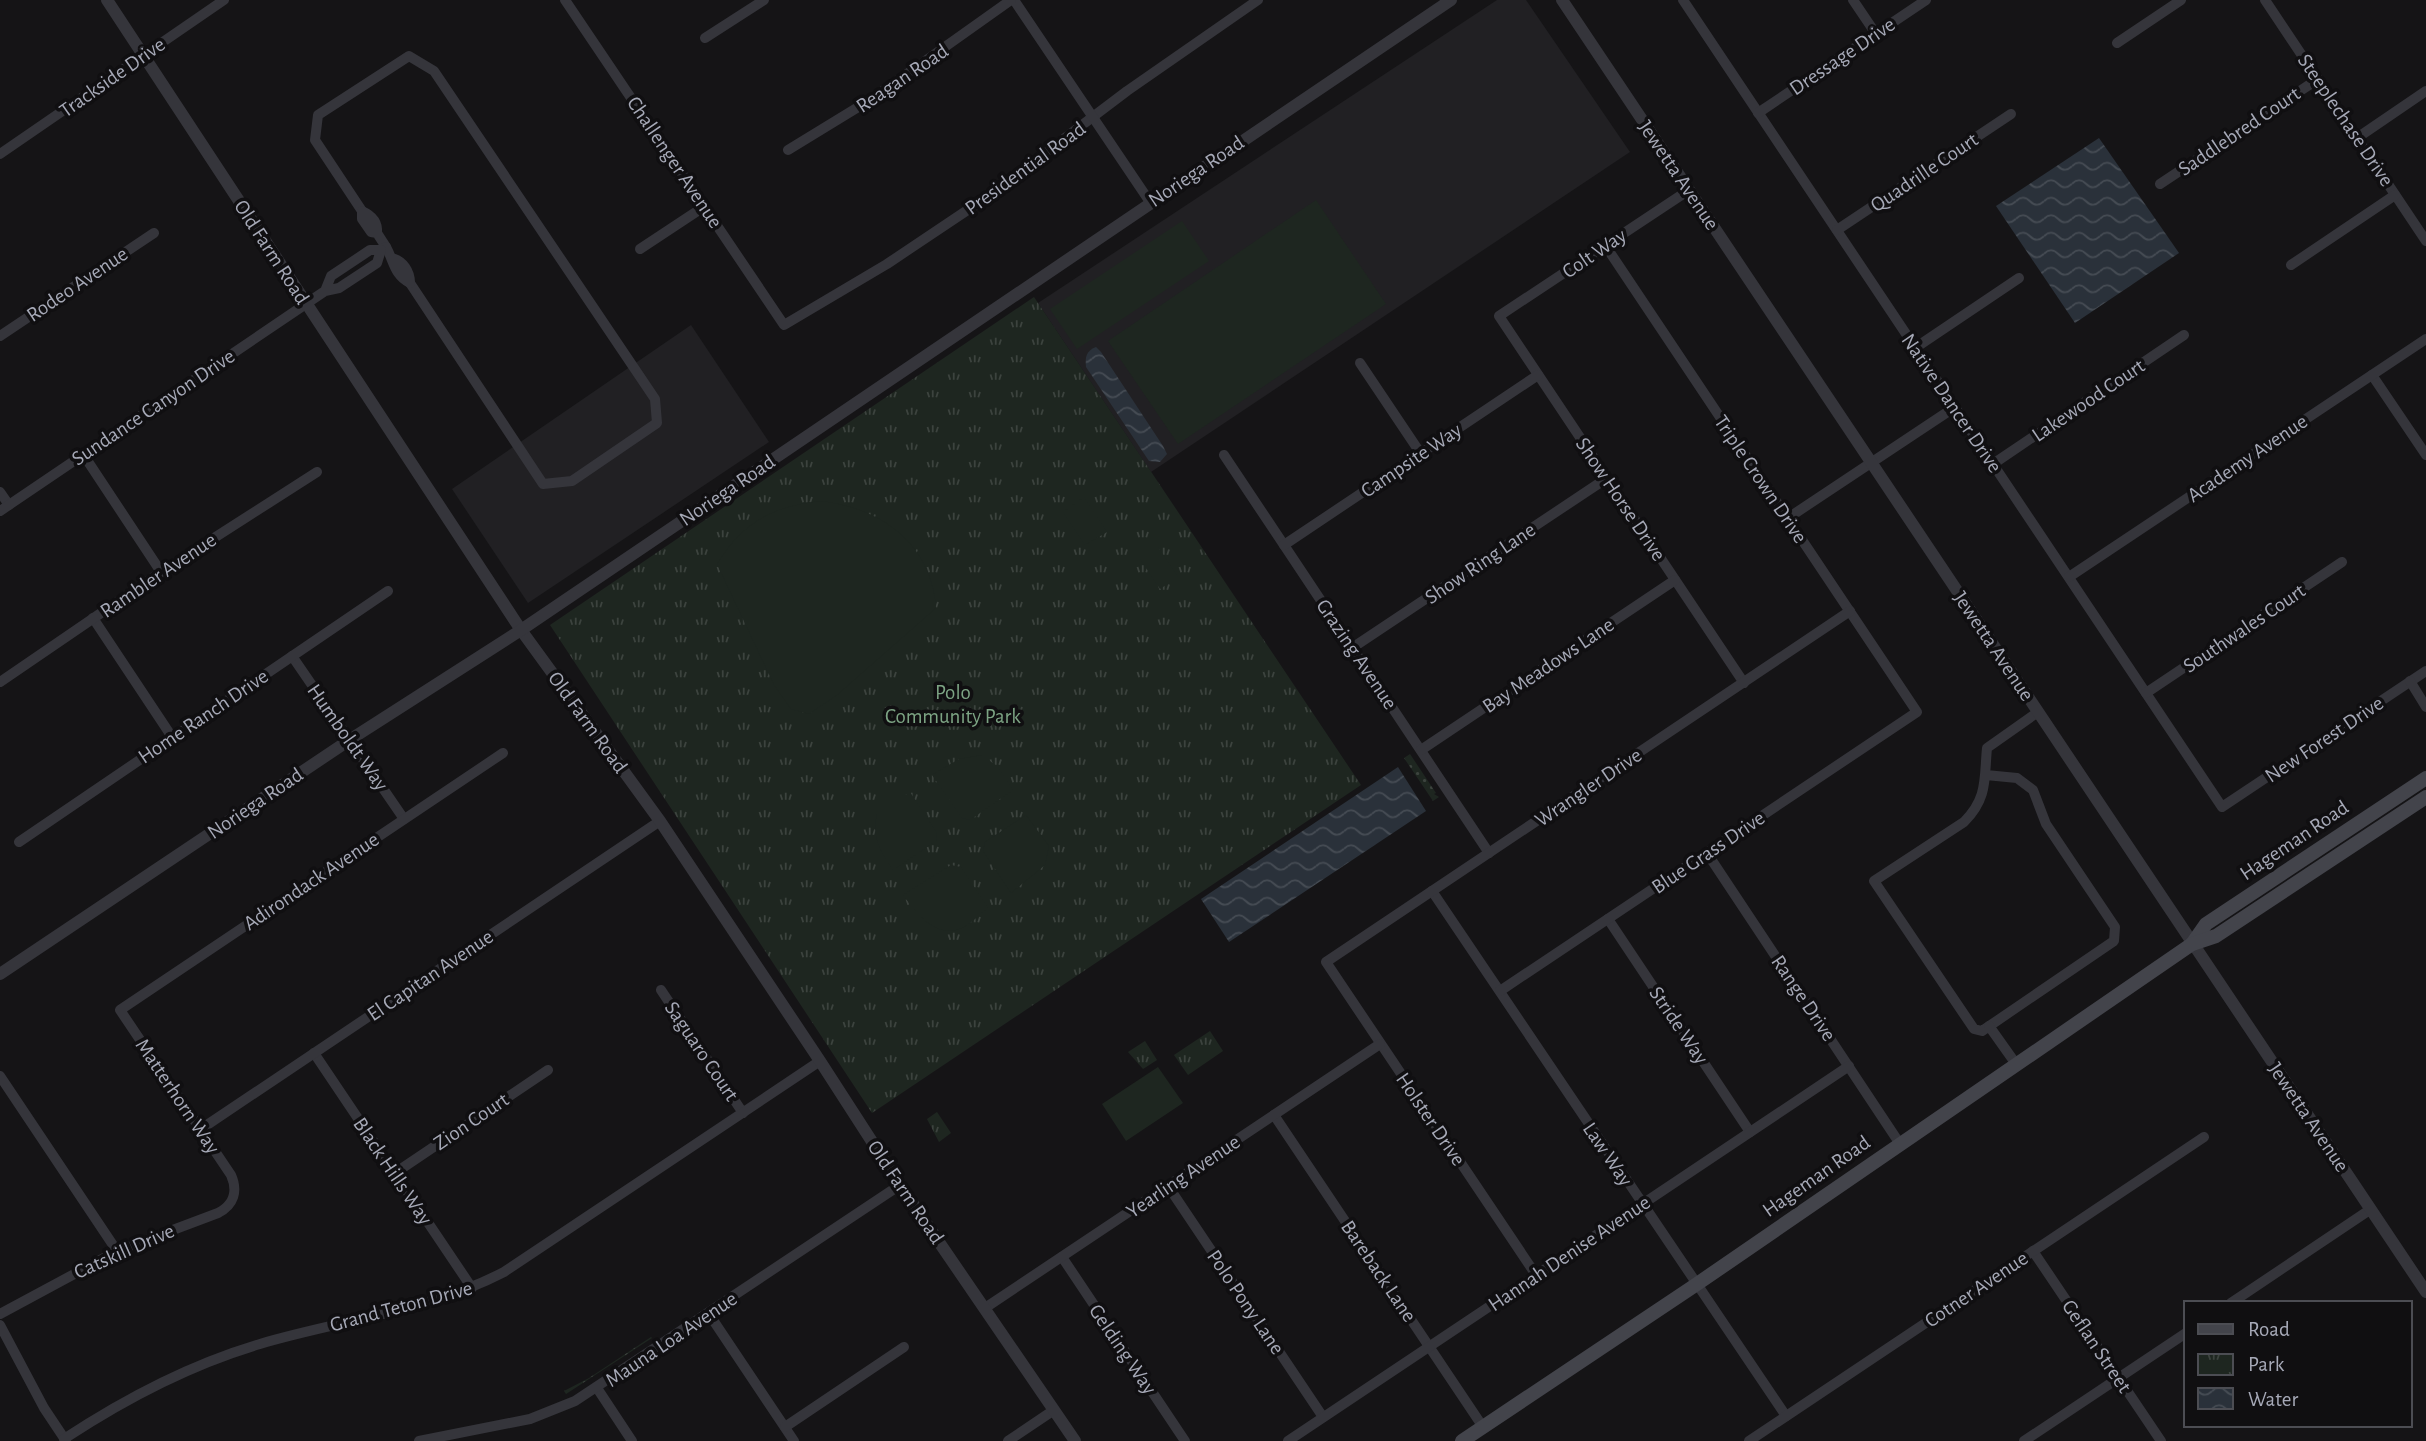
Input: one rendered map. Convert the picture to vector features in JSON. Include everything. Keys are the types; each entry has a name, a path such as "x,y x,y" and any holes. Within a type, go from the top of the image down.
{"main road":[{"name":"Hageman Road","path":"2192,944 2206,924 2426,778"},
{"name":"Hageman Road","path":"1462,1441 1697,1284 2192,944 2216,936 2426,797"}],"street":[{"name":"Old Farm Road","path":"107,0 521,630 660,821 900,1185 1075,1441"},
{"name":"Trackside Drive","path":"0,154 224,0"},
{"name":"Challenger Avenue","path":"565,0 784,325"},
{"path":"705,38 764,0"},
{"path":"1013,0 1150,202"},
{"name":"Reagan Road","path":"788,150 895,83 1013,0"},
{"name":"Presidential Road","path":"784,325 921,242 1181,52 1258,0"},
{"name":"Noriega Road","path":"0,974 351,739 521,630 1451,0"},
{"name":"Jewetta Avenue","path":"1562,0 2426,1292"},
{"name":"Native Dancer Drive","path":"1682,0 2222,807"},
{"path":"1853,0 1875,34"},
{"name":"Dressage Drive","path":"1758,113 1926,0"},
{"path":"2117,43 2181,0"},
{"name":"Steeplechase Drive","path":"2265,0 2426,241"},
{"path":"409,56 434,71 655,398 657,423 572,481 543,484 410,283 402,279 393,266 392,258 384,249 377,233 378,227 370,215 362,211 315,140 318,116 409,56"},
{"name":"Saddlebred Court","path":"2160,184 2318,79"},
{"path":"2357,138 2426,92"},
{"name":"Quadrille Court","path":"1837,230 2011,114"},
{"name":"Colt Way","path":"1499,316 1689,190"},
{"path":"2291,265 2395,195"},
{"path":"640,249 705,206"},
{"name":"Rodeo Avenue","path":"0,336 153,233"},
{"name":"Triple Crown Drive","path":"1605,245 1917,712"},
{"name":"Sundance Canyon Drive","path":"4,508 325,291 339,288 377,263 384,249"},
{"path":"1915,348 2020,278"},
{"name":"Show Horse Drive","path":"1499,316 1744,682"},
{"name":"Lakewood Court","path":"1993,464 2184,335"},
{"name":"Academy Avenue","path":"2069,577 2426,339"},
{"path":"1360,363 1421,454"},
{"path":"2372,374 2426,455"},
{"name":"Campsite Way","path":"1284,545 1538,375"},
{"path":"1788,518 1955,407"},
{"path":"83,454 161,572"},
{"name":"Grazing Avenue","path":"1224,455 1489,853"},
{"name":"Rambler Avenue","path":"0,682 161,572 317,472"},
{"name":"Show Ring Lane","path":"1353,648 1607,478"},
{"path":"0,492 4,508"},
{"name":"Southwales Court","path":"2146,693 2342,562"},
{"name":"Bay Meadows Lane","path":"1421,750 1675,580"},
{"name":"Home Ranch Drive","path":"19,842 388,591"},
{"name":"Wrangler Drive","path":"1326,962 1850,611"},
{"path":"93,618 172,737"},
{"name":"Humboldt Way","path":"292,656 404,819"},
{"name":"New Forest Drive","path":"2222,807 2426,671"},
{"path":"2410,681 2426,707"},
{"name":"Blue Grass Drive","path":"1500,992 1917,712"},
{"path":"1986,775 2017,778 2033,790 2046,824 2115,927 2116,934 2114,941 1982,1031 1974,1029 1874,881 1964,822 1973,813 1981,798 1986,775 1987,748 2038,712"},
{"name":"Adirondack Avenue","path":"120,1010 503,752"},
{"name":"El Capitan Avenue","path":"201,1129 660,821"},
{"name":"Range Drive","path":"1707,853 1900,1144"},
{"name":"Law Way","path":"1432,891 1786,1416"},
{"name":"Stride Way","path":"1608,919 1750,1132"},
{"name":"Holster Drive","path":"1326,962 1536,1275"},
{"name":"Saguaro Court","path":"661,990 743,1113"},
{"name":"Matterhorn Way","path":"120,1010 234,1182"},
{"path":"1989,1026 2016,1064"},
{"name":"Yearling Avenue","path":"985,1308 1381,1044"},
{"name":"Black Hills Way","path":"314,1053 472,1288"},
{"name":"Grand Teton Drive","path":"65,1440 99,1416 158,1383 230,1353 472,1288 505,1272 820,1061"},
{"name":"Hannah Denise Avenue","path":"1288,1441 1849,1066"},
{"name":"Zion Court","path":"394,1173 548,1070"},
{"path":"0,1076 117,1251"},
{"name":"Bareback Lane","path":"1274,1115 1483,1427"},
{"name":"Cotner Avenue","path":"1749,1441 2204,1137"},
{"name":"Catskill Drive","path":"0,1314 117,1251 224,1210 234,1198 234,1182"},
{"name":"Mauna Loa Avenue","path":"419,1441 530,1419 575,1401 900,1185"},
{"name":"Polo Pony Lane","path":"1168,1186 1323,1418"},
{"path":"2234,1301 2371,1209"},
{"name":"Geflan Street","path":"2033,1251 2161,1441"},
{"name":"Gelding Way","path":"1062,1257 1185,1441"},
{"path":"709,1314 794,1441"},
{"path":"0,1325 44,1408 65,1440"},
{"path":"2024,1441 2184,1334"},
{"path":"785,1427 904,1347"},
{"path":"597,1388 632,1441"},
{"path":"1008,1441 1054,1410"}],"shaded area":[{"path":"1497,0 1526,0 1630,152 1151,472 1038,303"},
{"path":"691,325 769,442 528,603 452,489"}],"green space":[{"path":"1316,200 1386,304 1178,444 1108,341"},
{"path":"1182,221 1209,261 1077,349 1050,309"},
{"name":"Polo Community Park","path":"1034,297 1361,785 872,1113 550,625"},
{"path":"1084,497 1107,532 1085,545 1063,512"},
{"path":"821,501 864,512 899,533 913,547 924,565 932,585 936,608 837,695 809,714 791,709 774,685 717,564 737,537 761,519 788,507"},
{"path":"1158,547 1178,577 1160,589 1140,559"},
{"path":"1410,754 1436,793 1434,794 1439,797 1433,801 1404,758"},
{"path":"982,755 998,767 1013,790 970,820 962,818 932,775 959,759"},
{"path":"910,792 937,833 936,841 893,870 876,837 875,822 877,814"},
{"path":"1026,815 1049,846 1045,865 1011,893 983,851 985,842"},
{"path":"951,865 961,867 988,908 964,927 947,931 925,921 903,895"},
{"path":"1210,1031 1223,1051 1188,1075 1174,1055"},
{"path":"1145,1041 1157,1060 1143,1069 1128,1052"},
{"path":"1158,1067 1183,1103 1126,1141 1102,1104"},
{"path":"937,1112 951,1133 939,1142 927,1119"},
{"path":"651,1337 566,1394 564,1391 589,1378"}],"water":[{"path":"2099,138 2179,253 2075,323 1996,206"},
{"path":"1096,347 1163,446 1167,454 1160,462 1149,461 1086,367 1087,355"},
{"path":"1398,767 1426,811 1229,942 1201,899"}]}
